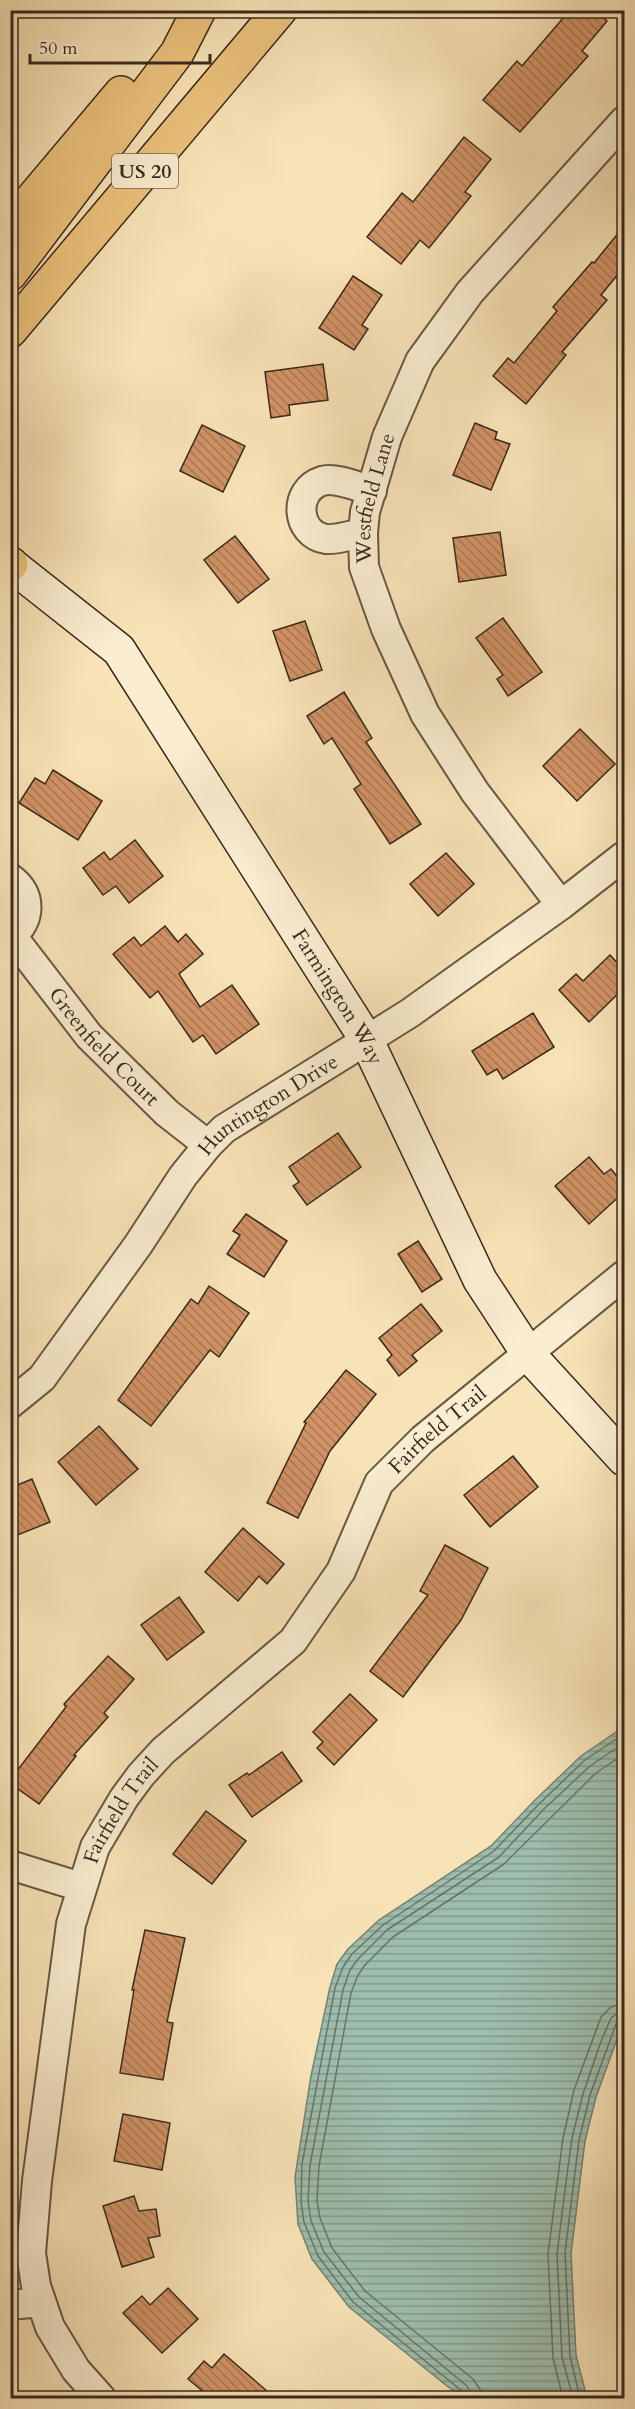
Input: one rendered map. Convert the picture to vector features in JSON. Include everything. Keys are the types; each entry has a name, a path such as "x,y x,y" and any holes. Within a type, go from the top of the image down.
{"main road":[{"path":"10,225 189,10"},
{"path":"10,274 177,53 199,10"},
{"name":"US 20","path":"10,331 280,10"}],"street":[{"name":"Westfield Lane","path":"561,905 475,792 424,714 386,630 364,567 363,533 365,512 387,437 420,361 470,292 624,120"},
{"path":"363,533 326,539 311,532 301,519 301,503 308,489 322,481 339,482 372,491"},
{"name":"Farmington Way","path":"11,564 119,650 366,1039 480,1280 529,1355 624,1459"},
{"name":"Huntington Drive","path":"10,1404 42,1378 138,1245 183,1176 207,1145 224,1129 410,1013 561,905 624,856"},
{"name":"Greenfield Court","path":"10,878 19,885 28,906 21,928 11,937 89,1036 167,1113 207,1145"},
{"name":"Fairfield Trail","path":"101,2398 76,2370 50,2327 40,2302 21,2234 71,1924 95,1847 112,1816 141,1775 163,1751 293,1641 341,1571 379,1483 423,1439 529,1355 624,1275"},
{"path":"10,1865 81,1887"},
{"path":"10,2305 40,2302"}],"water":[{"path":"624,1728 624,2020 596,2097 585,2141 571,2254 576,2355 587,2398 462,2398 349,2307 312,2259 298,2224 295,2177 311,2076 330,1987 337,1964 348,1949 379,1920 491,1846 581,1756"}],"building":[{"path":"570,10 595,10 607,21 582,51 588,56 520,132 483,100 517,61 522,66"},
{"path":"464,137 491,159 465,192 471,196 429,248 420,240 401,264 367,237 402,193 413,202"},
{"path":"624,226 624,267 601,295 607,300 562,352 566,355 526,404 493,376 508,358 514,363 557,311 553,307 592,262 594,263"},
{"path":"353,276 382,295 362,325 368,329 354,350 319,328"},
{"path":"323,364 328,400 289,405 290,415 271,418 265,372"},
{"path":"475,423 497,432 495,439 510,444 491,490 453,475"},
{"path":"202,425 245,446 223,492 180,471"},
{"path":"500,532 506,575 459,582 453,538"},
{"path":"235,536 269,579 238,603 204,560"},
{"path":"503,618 542,672 508,696 497,679 503,675 476,638"},
{"path":"305,621 322,670 290,681 273,631"},
{"path":"344,692 372,738 366,742 421,824 390,844 354,789 361,784 332,738 324,744 307,716"},
{"path":"580,729 615,764 577,801 543,766"},
{"path":"53,770 102,801 78,840 19,803 35,778 45,784"},
{"path":"135,840 163,876 129,903 116,886 103,895 83,868 104,852 110,860"},
{"path":"446,853 474,884 438,916 410,884"},
{"path":"165,926 178,942 186,934 203,954 179,974 200,1007 232,985 259,1024 216,1054 203,1035 193,1042 158,991 150,998 113,954 134,937 141,946"},
{"path":"610,955 624,970 624,988 589,1022 559,990 576,974 583,981"},
{"path":"533,1013 554,1047 503,1079 497,1069 487,1075 472,1051"},
{"path":"338,1133 361,1167 307,1205 293,1186 299,1182 289,1167"},
{"path":"589,1157 604,1174 611,1169 624,1185 624,1192 589,1224 555,1186"},
{"path":"246,1214 287,1241 264,1277 227,1254 240,1235 233,1231"},
{"path":"418,1241 442,1279 422,1292 398,1254"},
{"path":"209,1286 249,1313 219,1357 210,1350 151,1426 118,1400 191,1299 198,1304"},
{"path":"421,1304 442,1331 412,1355 417,1361 399,1376 387,1360 392,1355 379,1338"},
{"path":"346,1370 376,1394 330,1451 298,1518 267,1503 306,1423 304,1422"},
{"path":"99,1426 138,1469 96,1505 58,1462"},
{"path":"513,1456 538,1487 490,1527 464,1495"},
{"path":"32,1479 50,1522 10,1538 10,1488"},
{"path":"243,1528 284,1564 267,1584 259,1576 238,1601 205,1572"},
{"path":"445,1545 488,1568 461,1620 403,1697 370,1671 428,1595 420,1591"},
{"path":"179,1597 204,1632 167,1660 141,1625"},
{"path":"108,1656 134,1679 104,1713 108,1717 74,1755 76,1756 39,1804 10,1783 10,1780 66,1707 64,1704"},
{"path":"350,1694 377,1720 334,1765 317,1748 323,1742 313,1732"},
{"path":"282,1752 302,1781 252,1817 229,1785 247,1773 249,1775"},
{"path":"206,1811 246,1841 212,1884 173,1854"},
{"path":"145,1930 185,1938 167,2022 173,2023 163,2080 120,2073 134,1990 132,1990"},
{"path":"123,2114 170,2123 162,2170 114,2161"},
{"path":"134,2196 139,2211 156,2209 160,2236 148,2238 154,2257 122,2267 103,2206"},
{"path":"168,2288 198,2319 162,2353 123,2313 142,2296 150,2305"},
{"path":"224,2354 275,2398 211,2398 188,2379 204,2361 212,2368"}]}
